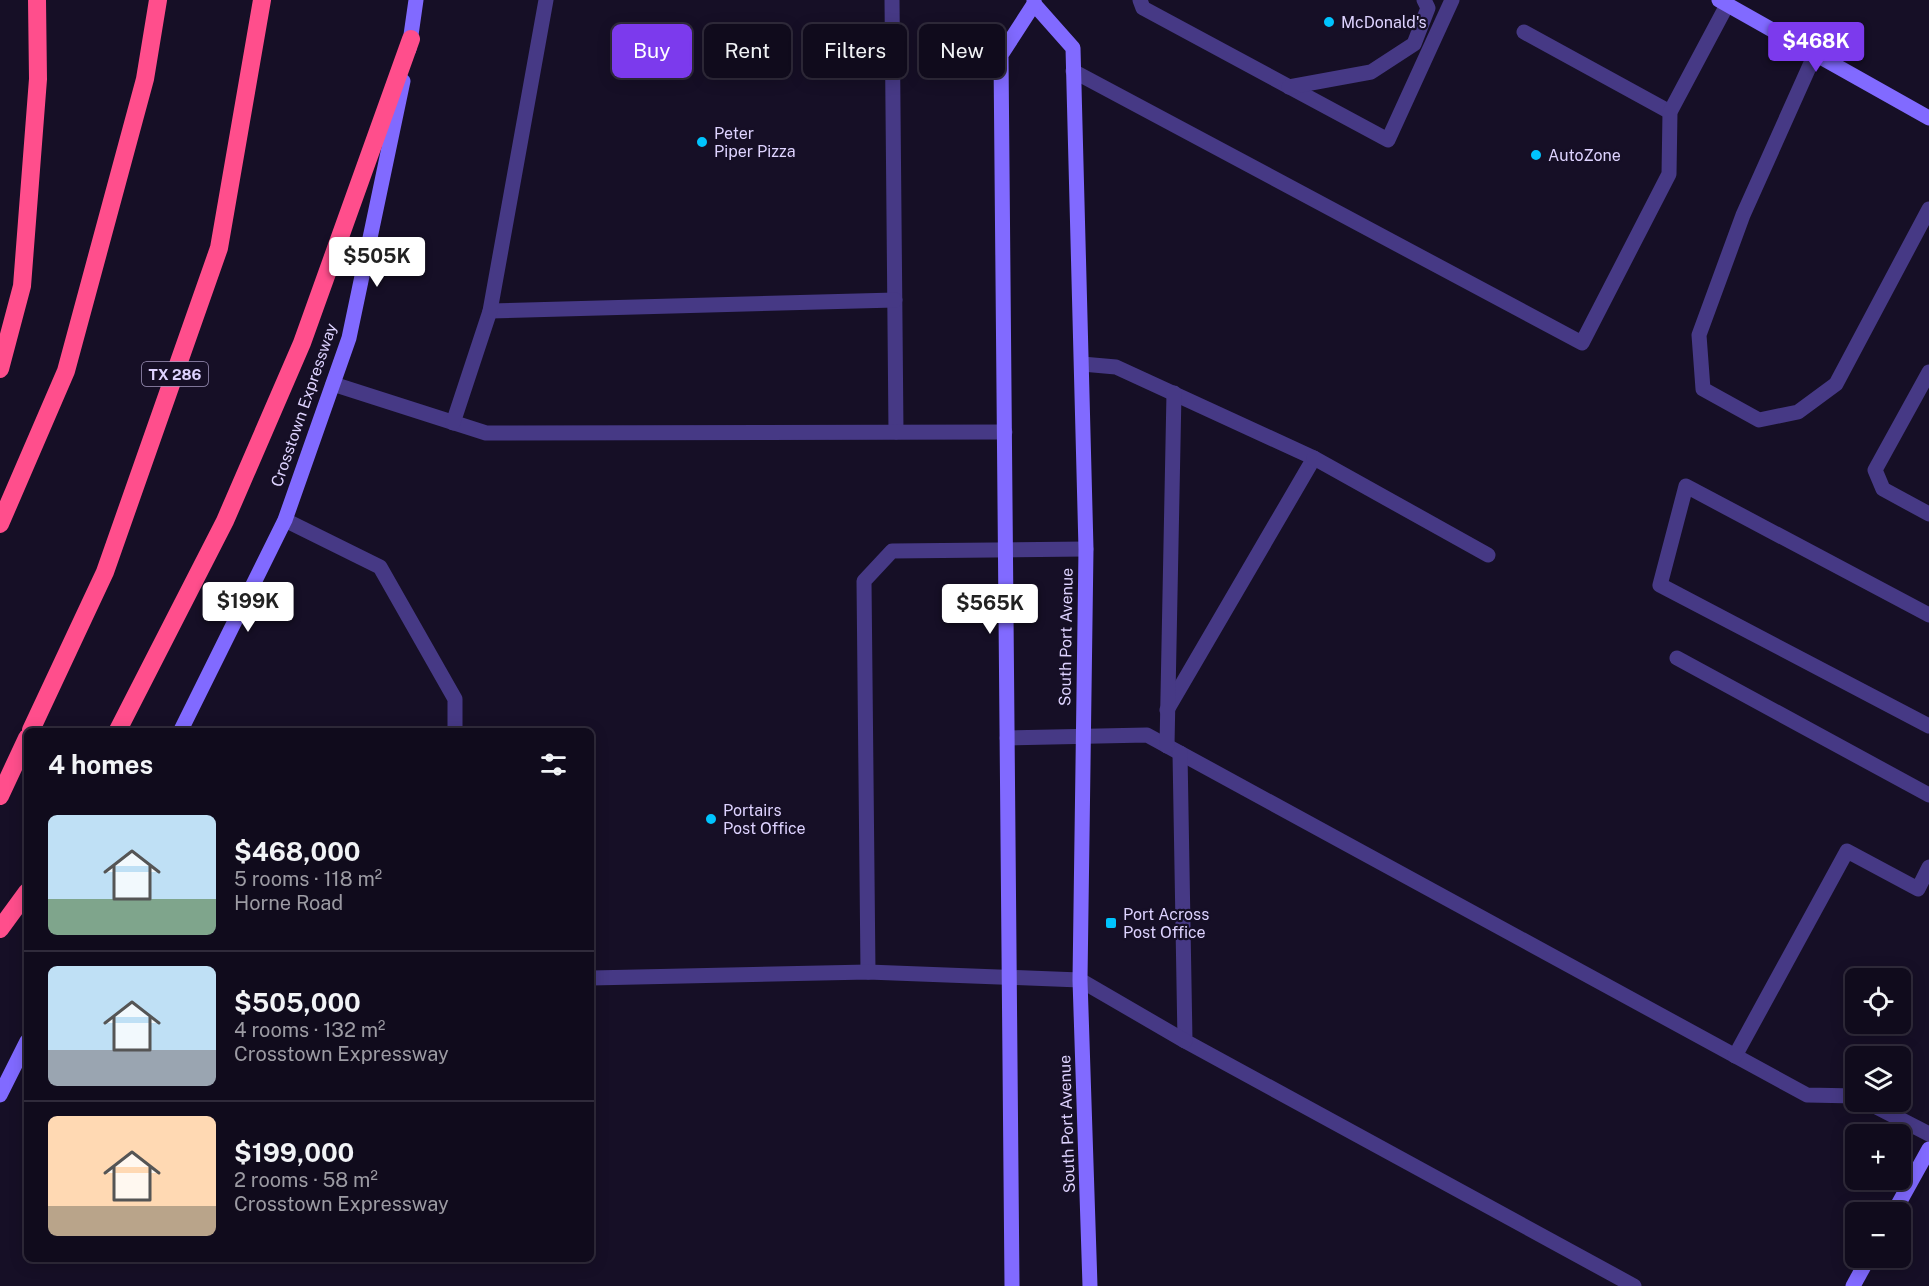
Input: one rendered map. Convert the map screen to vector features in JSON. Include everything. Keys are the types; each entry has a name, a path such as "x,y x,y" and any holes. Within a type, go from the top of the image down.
{"highway":[{"path":"0,369 22,286 38,79 37,0"},
{"path":"0,524 66,371 145,79 158,0"},
{"name":"TX 286","path":"32,728 105,572 219,248 262,0"},
{"path":"119,728 225,521 302,343 411,39"},
{"path":"0,796 24,744"},
{"path":"0,929 24,896"}],"main road":[{"name":"Crosstown Expressway","path":"182,728 285,520 349,338 411,39 416,0"},
{"name":"South Port Avenue","path":"1012,1286 1001,55 1034,2 1073,48 1086,549 1080,980 1090,1286"},
{"path":"1723,2 1929,118"},
{"path":"0,1095 24,1047"},
{"path":"1900,1202 1927,1158"},
{"path":"1853,1286 1863,1268"}],"lane":[{"path":"453,423 490,310 546,0"},
{"path":"892,0 896,432"},
{"path":"1140,0 1143,8 1388,140 1452,0"},
{"path":"1289,87 1371,72 1414,44 1428,8 1424,0"},
{"path":"1073,71 1582,343 1670,174 1670,112 1723,2"},
{"path":"1524,32 1670,112"},
{"path":"1815,54 1743,214 1699,335 1703,389 1760,420 1798,412 1836,384 1929,209"},
{"path":"490,310 895,300"},
{"path":"1082,364 1116,367 1314,458 1488,555"},
{"path":"1929,372 1875,470 1883,489 1929,514"},
{"path":"333,384 486,433 1005,432"},
{"path":"1174,393 1167,710 1174,749 1185,1041"},
{"path":"1167,710 1314,458"},
{"path":"1929,615 1686,486 1660,585 1929,726"},
{"path":"285,520 380,567 455,699 455,728"},
{"path":"868,972 864,581 892,551 1086,549"},
{"path":"1677,658 1929,795"},
{"path":"1007,738 1147,735 1807,1095 1845,1096"},
{"path":"1735,1056 1847,852 1918,889 1929,867"},
{"path":"594,978 868,972 1080,980 1185,1041 1634,1286"},
{"path":"1886,1112 1929,1134"}],"place":[{"name":"McDonald's","path":"1329,22"},
{"name":"Peter Piper Pizza","path":"702,142"},
{"name":"AutoZone","path":"1536,155"},
{"name":"Portairs Post Office","path":"711,819"},
{"name":"Port Across Post Office","path":"1111,923"}]}
